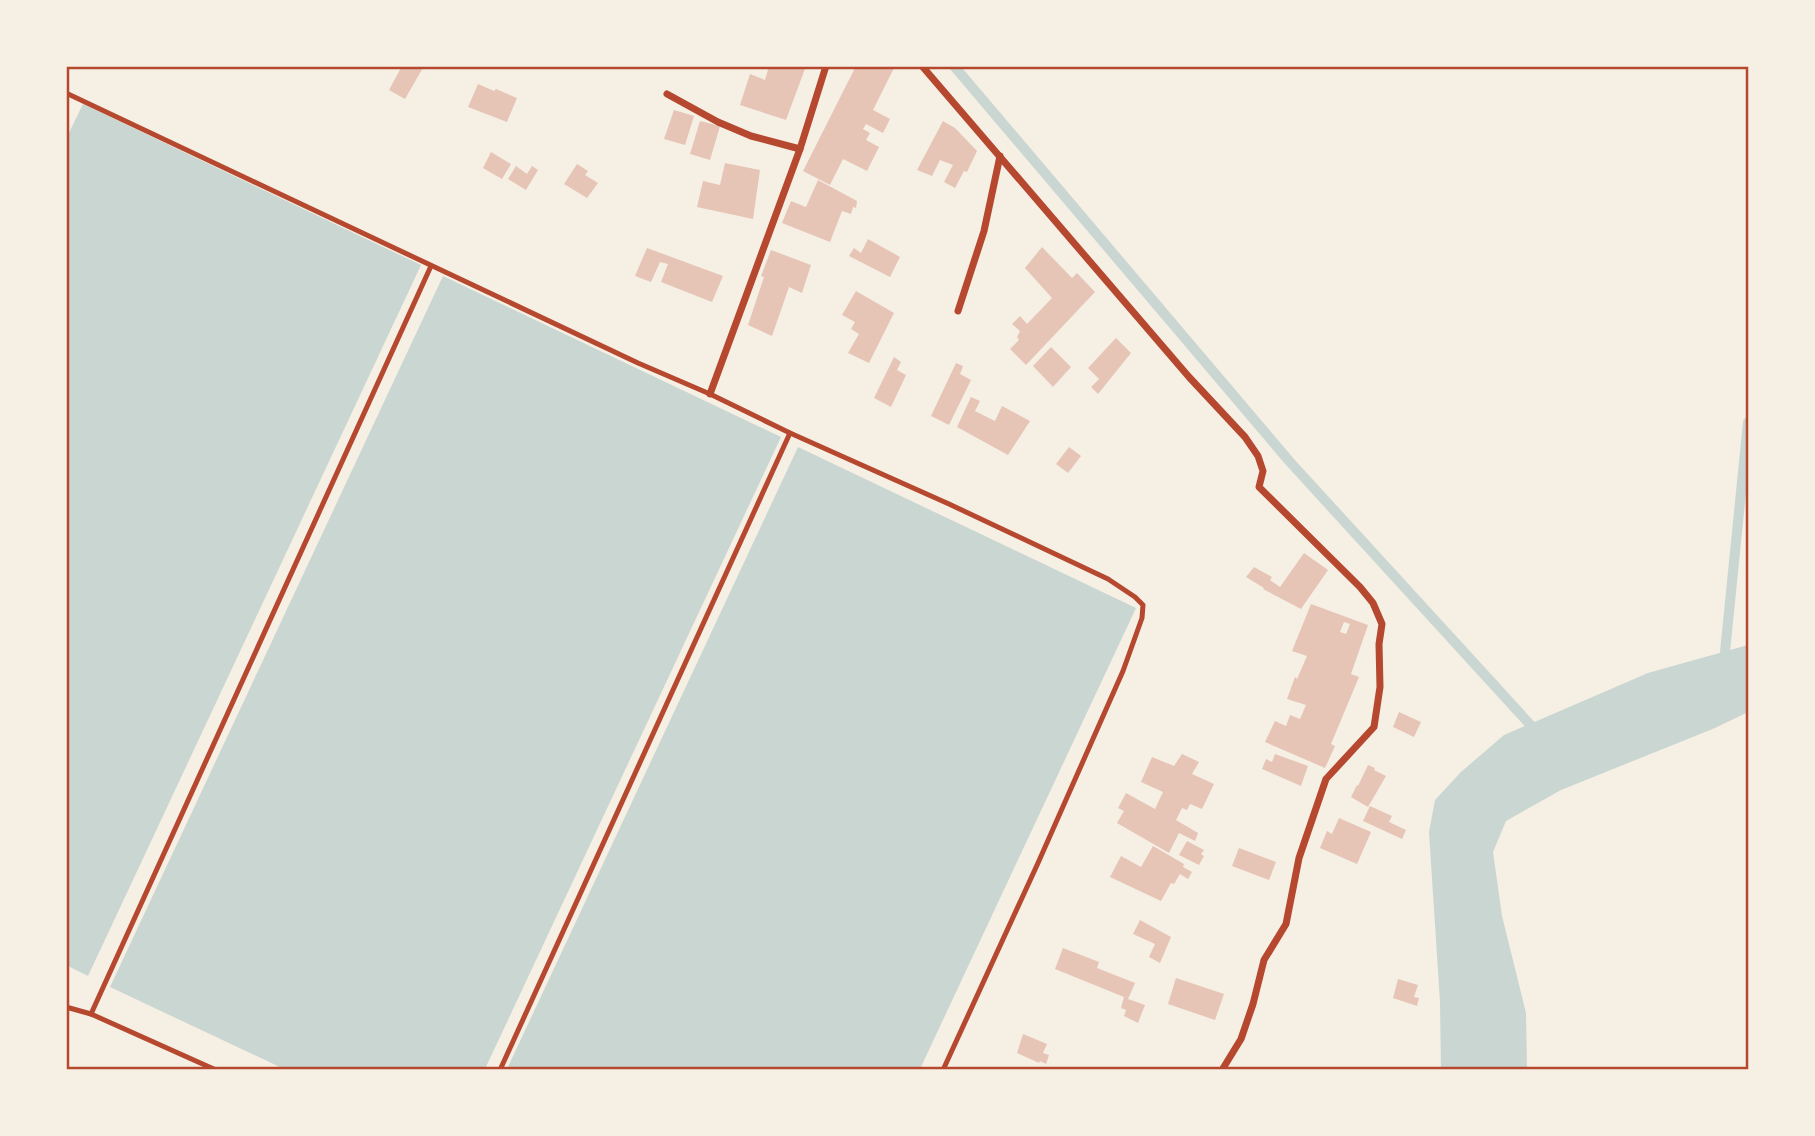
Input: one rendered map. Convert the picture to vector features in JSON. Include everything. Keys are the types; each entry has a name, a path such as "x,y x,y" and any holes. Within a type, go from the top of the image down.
{"street":[{"path":"710,394 800,149 826,66"},
{"path":"922,66 1189,377 1245,437 1258,456 1263,471 1259,487 1360,587 1373,603 1382,624 1379,644 1380,687 1374,727 1326,779 1299,858 1286,925 1264,960 1241,1039 1222,1069"},
{"path":"667,94 718,122 751,136 800,149"},
{"path":"958,311 985,231 1000,156"}],"lane":[{"path":"66,93 638,363 1108,579 1143,605 1142,618 1123,671 943,1069"},
{"path":"91,1014 431,266"},
{"path":"500,1069 790,433"},
{"path":"66,1007 91,1014 216,1069"}],"shaded area":[{"path":"83,104 421,265 88,976 66,965 66,139"},
{"path":"443,276 781,437 485,1069 284,1069 110,987"},
{"path":"798,447 1136,608 920,1069 507,1069"},
{"path":"1748,645 1748,712 1561,790 1506,821 1493,852 1502,916 1526,1013 1527,1069 1441,1069 1440,1002 1429,832 1435,800 1461,772 1504,735 1648,673"}],"building":[{"path":"402,66 424,66 405,99 389,90"},
{"path":"769,66 806,66 786,120 740,105 750,74 765,80"},
{"path":"856,66 895,66 873,110 890,119 883,133 866,124 863,129 870,133 866,140 879,147 867,171 843,159 830,185 803,171"},
{"path":"478,84 517,98 507,122 468,107"},
{"path":"674,110 694,116 685,145 664,139"},
{"path":"700,121 720,126 710,160 690,154"},
{"path":"943,121 955,128 977,151 967,172 964,171 955,188 944,182 953,165 940,160 932,176 917,170"},
{"path":"491,152 511,164 502,179 483,168"},
{"path":"725,163 760,170 753,219 697,207 703,181 720,185"},
{"path":"577,164 588,171 585,175 598,183 587,198 564,184"},
{"path":"516,166 527,174 532,166 538,170 526,190 508,179"},
{"path":"818,180 857,201 851,214 842,211 830,242 782,223 791,201 806,207"},
{"path":"868,239 900,257 890,277 849,256 854,248 861,253"},
{"path":"1042,247 1072,278 1077,273 1095,292 1026,365 1010,349 1019,340 1017,337 1020,331 1012,324 1020,316 1027,324 1052,298 1025,268"},
{"path":"647,248 723,276 712,302 661,282 668,264 660,262 651,282 635,276"},
{"path":"771,250 811,265 802,293 789,287 772,336 748,325"},
{"path":"856,291 894,313 869,363 848,353 859,334 851,329 855,322 842,315"},
{"path":"1116,338 1131,353 1098,394 1091,387 1099,379 1088,368"},
{"path":"1051,347 1071,367 1053,387 1033,366"},
{"path":"894,357 901,362 897,370 906,375 891,407 874,398"},
{"path":"956,363 963,366 960,374 971,380 949,425 931,416"},
{"path":"971,397 980,401 975,411 995,421 1002,406 1030,421 1008,455 957,427"},
{"path":"1069,447 1081,456 1068,473 1056,464"},
{"path":"1304,553 1328,570 1301,609 1246,577 1254,567 1272,577 1270,580 1280,587"},
{"path":"1311,604 1368,625 1351,674 1359,677 1331,744 1335,746 1325,768 1265,742 1275,721 1286,726 1290,715 1300,719 1306,705 1287,699 1307,656 1292,651","holes":["1344,622 1350,624 1346,634 1340,632"]},
{"path":"1399,712 1421,722 1414,737 1393,727"},
{"path":"1182,754 1199,762 1192,774 1214,784 1202,809 1190,804 1187,810 1182,808 1176,820 1198,833 1195,841 1179,833 1169,853 1117,823 1124,811 1118,808 1126,793 1155,809 1163,792 1141,782 1152,757 1174,766"},
{"path":"1275,754 1308,766 1301,786 1262,769 1266,759 1272,762"},
{"path":"1368,765 1386,776 1368,807 1351,797"},
{"path":"1370,806 1392,816 1389,822 1406,830 1402,839 1363,821"},
{"path":"1339,818 1371,832 1357,864 1320,848 1327,831 1332,834"},
{"path":"1187,841 1204,850 1199,865 1179,855"},
{"path":"1153,846 1184,864 1183,867 1192,872 1188,879 1180,874 1174,884 1171,883 1161,901 1110,877 1121,856 1141,867"},
{"path":"1239,848 1276,862 1269,880 1232,866"},
{"path":"1140,920 1171,937 1160,963 1149,957 1155,944 1133,934"},
{"path":"1063,948 1099,962 1097,968 1135,983 1128,999 1145,1005 1138,1023 1124,1016 1126,1010 1121,1008 1124,997 1055,969"},
{"path":"1176,978 1224,994 1215,1020 1168,1004"},
{"path":"1398,979 1418,985 1414,997 1419,998 1417,1006 1393,998"},
{"path":"1023,1034 1047,1044 1043,1053 1049,1055 1046,1064 1017,1053"}],"waterway":[{"path":"954,66 1290,462 1537,732"},
{"path":"1724,662 1748,422"}]}
